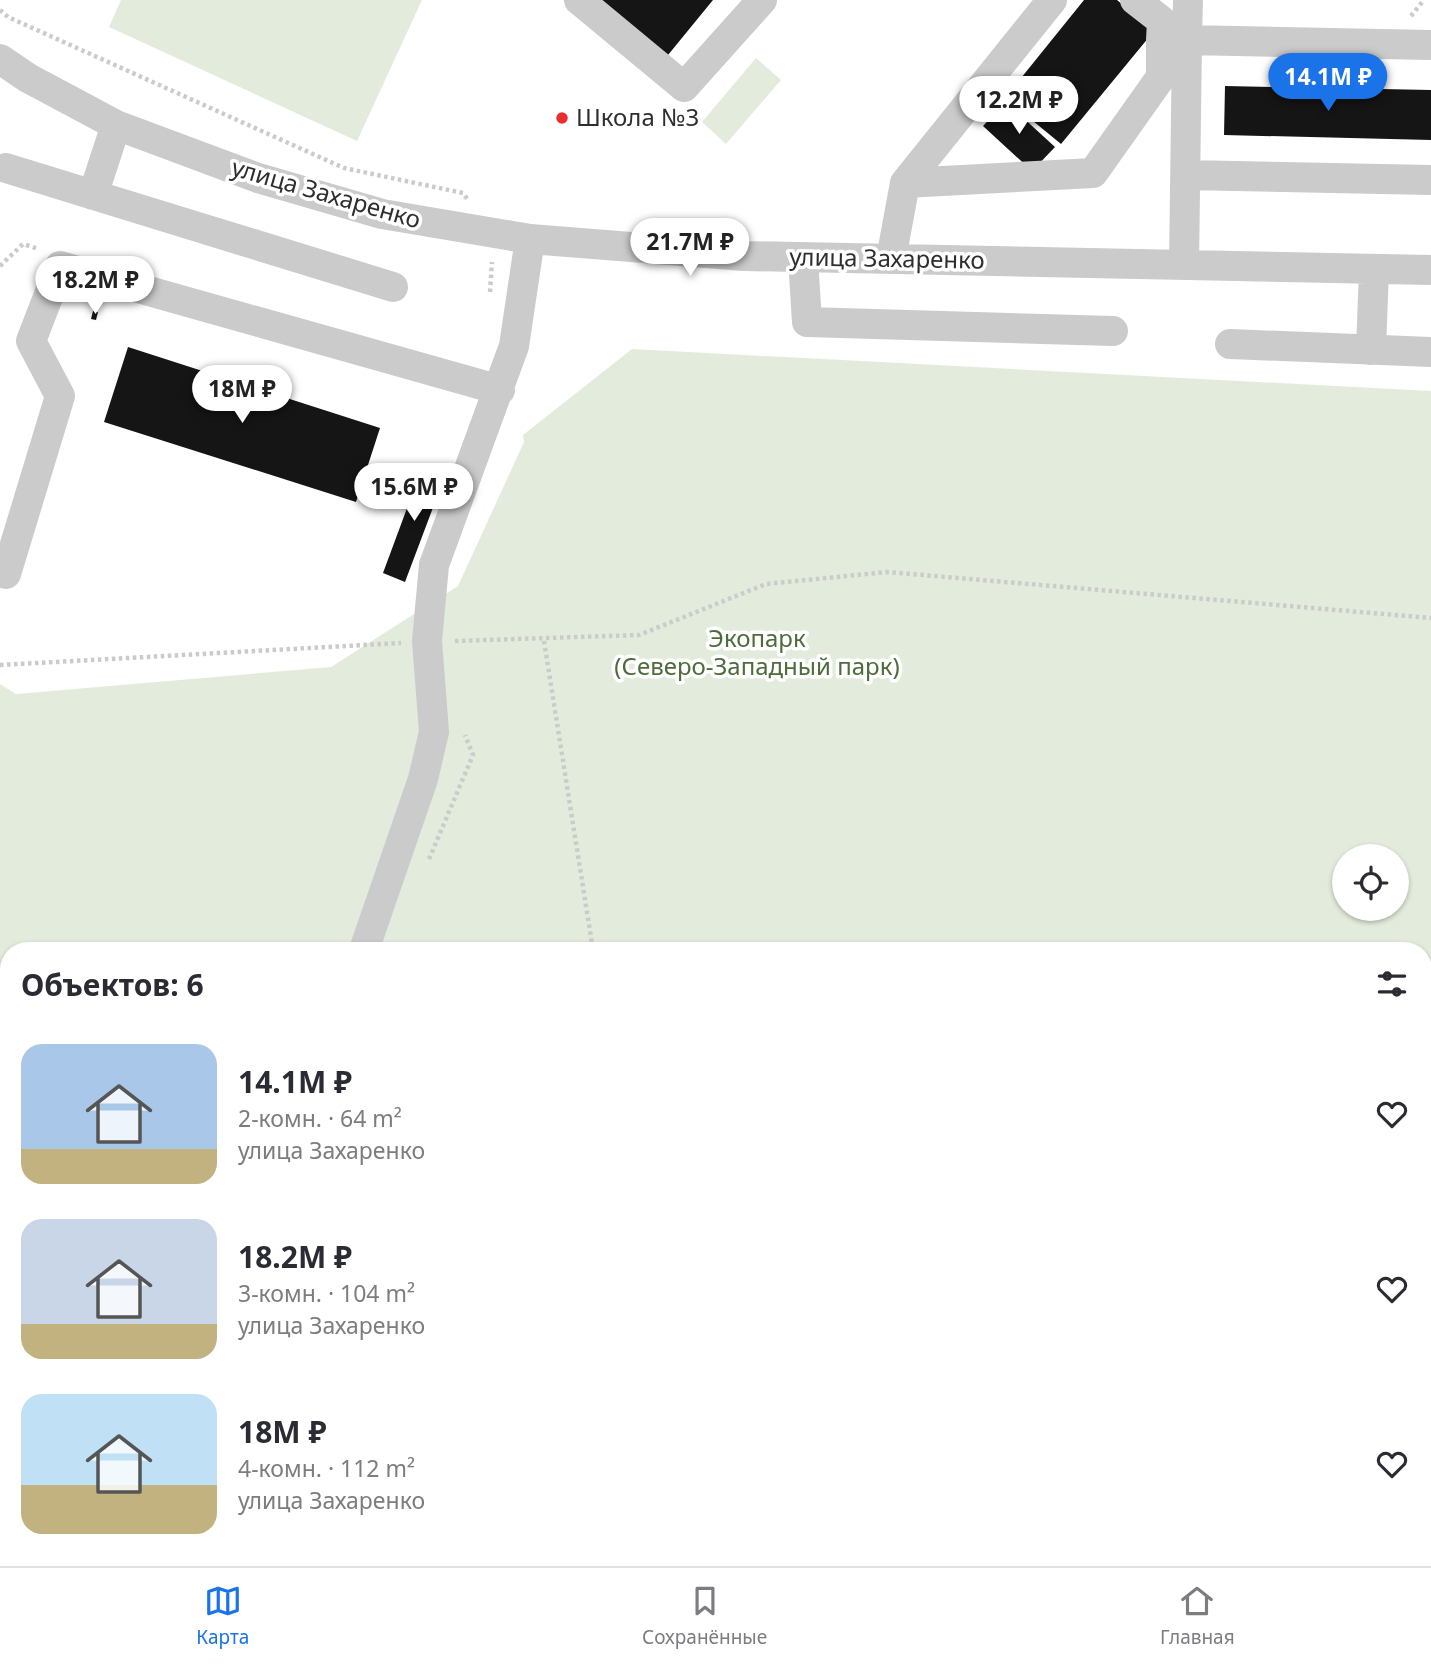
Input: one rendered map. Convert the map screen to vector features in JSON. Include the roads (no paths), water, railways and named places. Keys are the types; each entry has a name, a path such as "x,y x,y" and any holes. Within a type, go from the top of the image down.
{"street":[{"path":"579,0 684,87 762,0"},
{"path":"891,260 905,183 1052,0"},
{"path":"1135,0 1162,21 1174,40 1186,175 1184,265"},
{"path":"905,183 1093,173 1161,77 1188,0"},
{"path":"1174,40 1431,45"},
{"name":"улица Захаренко","path":"0,59 28,78 116,125 258,178 326,199 439,226 530,239 744,257 1431,270"},
{"path":"93,195 116,125"},
{"path":"6,168 393,287"},
{"path":"1186,175 1431,180"},
{"path":"367,942 422,779 434,732 426,641 434,565 514,346 530,239"},
{"path":"803,257 807,322 1113,331"},
{"path":"6,573 60,396 31,341 61,266 500,390"},
{"path":"1371,350 1374,268"},
{"path":"1230,344 1431,352"}],"place":[{"name":"Школа №3","path":"562,118"}],"park label":[{"name":"Экопарк (Северо-Западный парк)","path":"757,653"}]}
